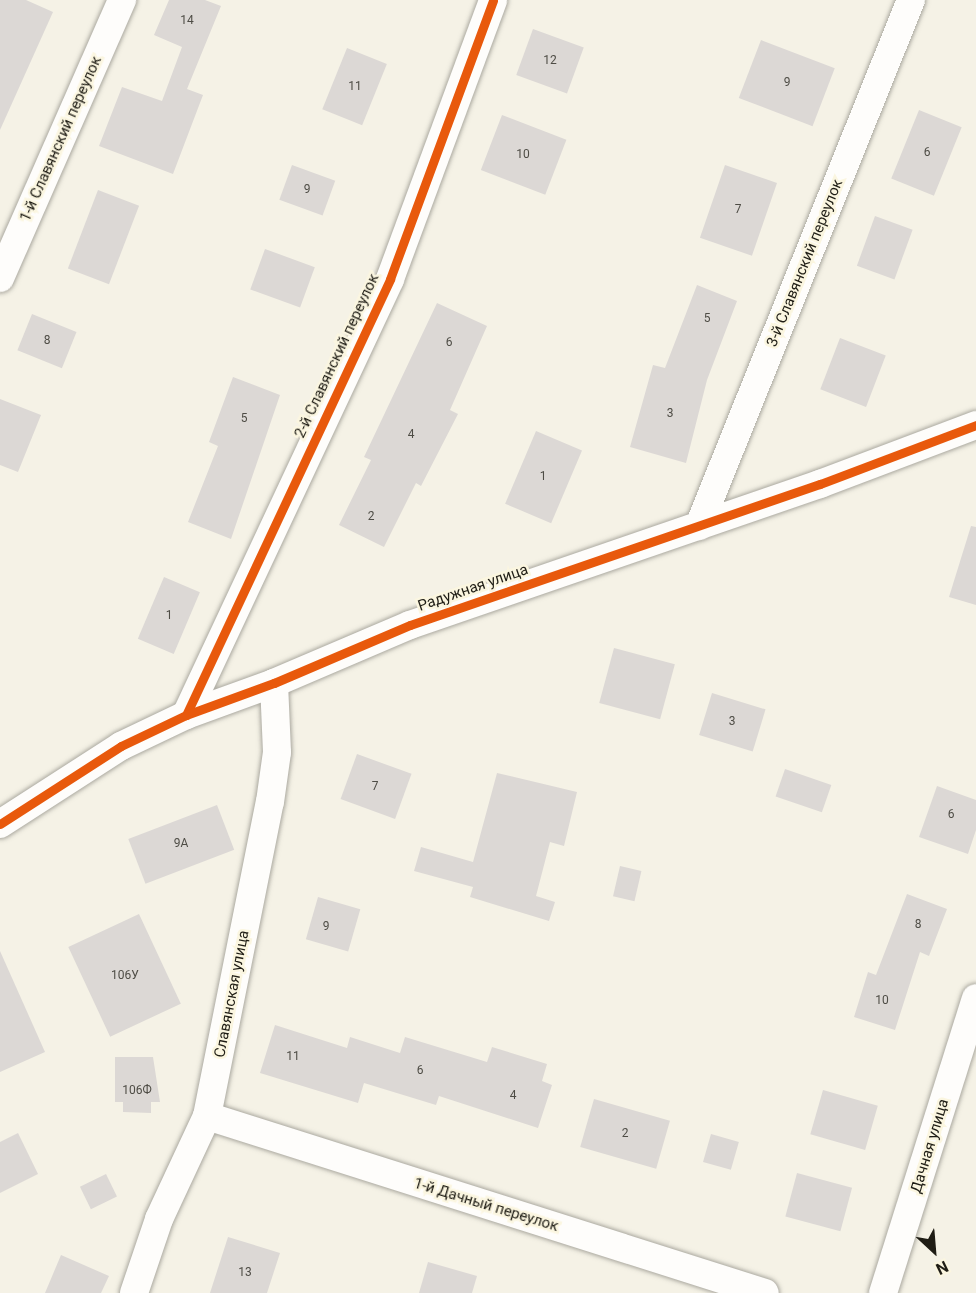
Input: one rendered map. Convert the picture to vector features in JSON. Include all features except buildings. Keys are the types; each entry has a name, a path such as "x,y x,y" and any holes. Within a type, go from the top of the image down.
{"street":[{"name":"1-й Славянский переулок","path":"0,278 122,0"},
{"name":"2-й Славянский переулок","path":"186,715 390,279 493,0"},
{"name":"3-й Славянский переулок","path":"699,526 911,0"},
{"name":"Радужная улица","path":"0,824 121,746 186,715 274,683 411,625 699,526 976,425"},
{"name":"Славянская улица","path":"134,1293 159,1219 207,1116 270,802 277,752 274,683"},
{"name":"Дачная улица","path":"883,1293 976,998"},
{"name":"1-й Дачный переулок","path":"207,1116 765,1293"}],"cycle path":[{"path":"186,715 390,279 493,0"},
{"path":"0,824 121,746 186,715 274,683 410,625 820,484 976,425"}]}
